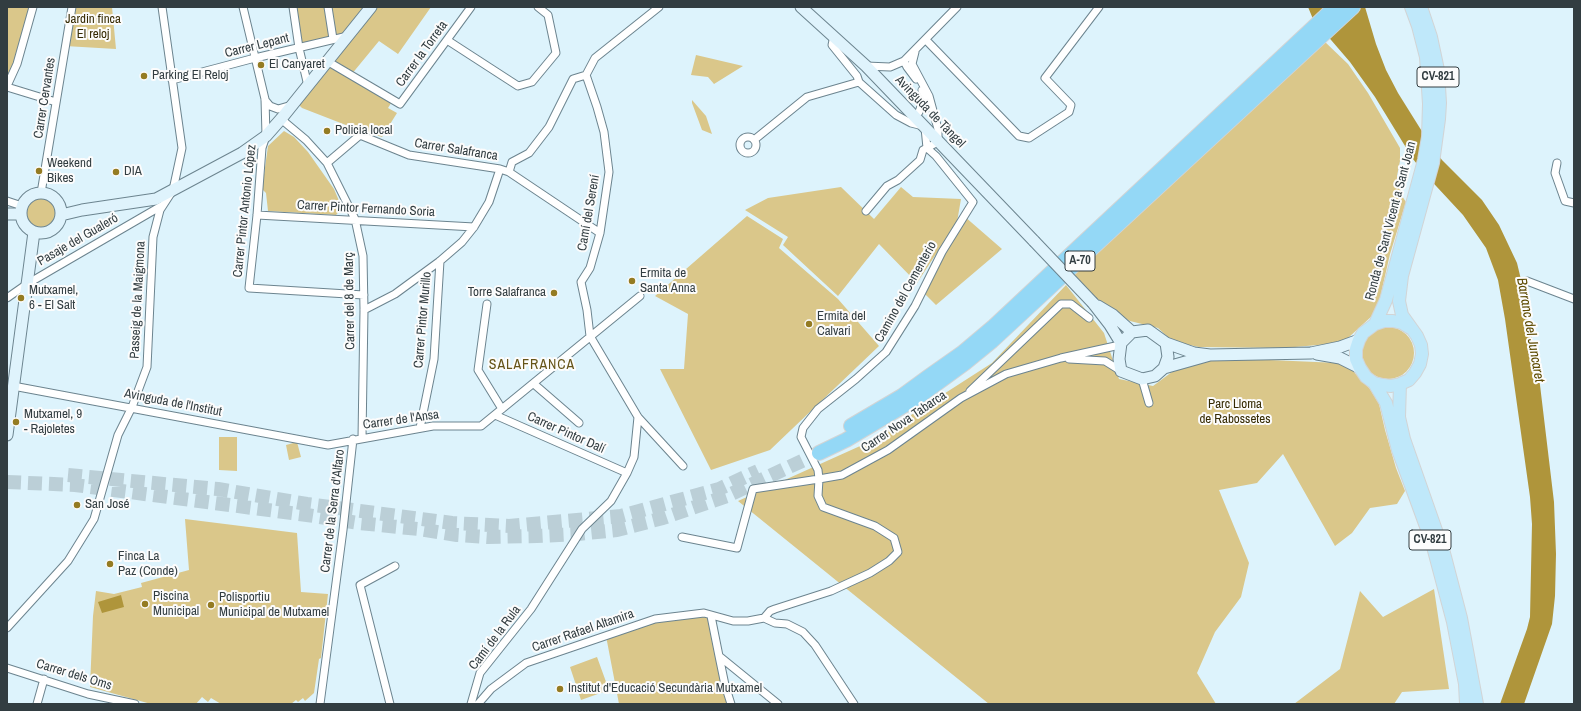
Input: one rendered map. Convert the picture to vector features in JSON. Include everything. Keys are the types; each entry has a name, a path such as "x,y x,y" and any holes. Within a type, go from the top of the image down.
{"highway":[{"name":"A-70","path":"1315,34 1336,7"},
{"name":"A-70","path":"817,449 838,434 902,396 994,326 1080,246 1315,34 1353,7"}],"main road":[{"path":"61,215 82,210 156,199 242,153 266,136 371,7"},
{"name":"Avinguda de Tàngel","path":"801,7 916,113 924,127 1093,303"},
{"name":"Ronda de Sant Vicent a Sant Joan","path":"1400,384 1409,380 1416,373 1421,359 1421,344 1402,315 1399,301 1399,289 1422,186 1428,137 1429,104 1427,64 1423,43 1411,7"},
{"name":"Ronda de Sant Vicent a Sant Joan","path":"1359,340 1368,328 1375,324 1386,300 1435,148 1440,103 1438,70 1431,37 1421,7"},
{"path":"42,193 51,196 58,203 61,215 58,224 53,230 42,233 34,232 23,222 21,210 26,200 31,196 42,193"},
{"path":"7,214 21,210"},
{"path":"7,435 34,232"},
{"path":"1093,303 1113,315 1132,332 1121,344 1119,359 1121,371 1142,379"},
{"path":"1093,303 1110,325 1121,344"},
{"path":"1375,324 1384,321 1393,321 1402,323 1410,328"},
{"name":"CV-821","path":"1132,332 1148,330 1166,343 1194,353 1210,355 1311,353 1340,347 1359,340"},
{"path":"1359,340 1356,349 1356,359 1360,368"},
{"path":"1164,368 1168,357 1166,343"},
{"name":"CV-821","path":"1311,353 1340,358 1360,368 1366,377 1374,383 1386,403 1398,450 1432,543 1453,622 1465,684 1466,704"},
{"name":"CV-821","path":"1142,379 1155,376 1164,368 1210,355"},
{"path":"1374,383 1383,386 1400,384"},
{"name":"CV-821","path":"1400,384 1399,417 1404,439 1444,553 1461,618 1477,704"}],"street":[{"path":"33,7 18,64 7,87 56,102"},
{"name":"Carrer Cervantes","path":"42,193 72,7"},
{"name":"Passeig de la Maigmona","path":"7,628 68,561 94,519 118,435 132,407 147,367 151,247 160,210 173,190 182,148 162,7"},
{"name":"Carrer Pintor Antonio López","path":"243,7 265,99 266,136 262,148 257,215 249,288 364,295"},
{"path":"293,7 299,48 308,86"},
{"path":"328,7 333,39"},
{"name":"Carrer la Torreta","path":"328,60 332,64 400,104 471,7"},
{"path":"447,40 518,86 532,82 556,53 548,15 538,7"},
{"path":"509,172 512,162 529,153 549,127 573,79 586,75 595,58 659,7"},
{"path":"866,66 890,67 904,61 915,52 956,7"},
{"path":"926,40 1019,136 1029,138 1069,112 1071,105 1044,78 1099,7"},
{"name":"Carrer Lepant","path":"172,80 255,58 348,36"},
{"path":"834,36 832,45 857,76 859,82 896,115 911,123 924,127 925,149 920,160 898,180 887,186 866,211"},
{"path":"915,52 912,64 917,75 924,84 935,115 938,129 938,142 925,149"},
{"path":"904,61 919,82 925,95 916,113"},
{"name":"Camí del Serení","path":"586,75 604,132 609,172 600,234 590,268 581,282 587,310 590,336"},
{"path":"754,140 807,97 859,82"},
{"path":"265,99 270,106 278,109 292,105"},
{"path":"916,113 928,111 935,115"},
{"name":"Carrer del 8 de Març","path":"281,119 306,140 327,163 355,220 362,256 364,295 362,438"},
{"name":"Carrer Salafranca","path":"327,163 360,136 409,155 500,169 509,172 600,234"},
{"name":"Camino del Cementerio","path":"818,479 818,470 801,437 803,428 818,409 856,379 886,352 915,306 942,252 973,202 936,156 925,149"},
{"path":"1557,163 1555,173 1565,201 1574,203"},
{"path":"364,310 395,294 440,261 462,242 474,227 489,202 500,169"},
{"path":"7,200 21,210"},
{"name":"Pasaje del Gualeró","path":"7,298 27,284 163,205"},
{"name":"Carrer Pintor Fernando Soria","path":"257,215 474,227"},
{"name":"Carrer Pintor Murillo","path":"420,428 434,359 440,261"},
{"path":"1527,281 1574,300"},
{"name":"Carrer de l'Ansa","path":"328,445 353,439 433,426 481,426 534,384 590,336 618,316 640,296"},
{"path":"487,304 478,370 502,409"},
{"path":"964,396 1060,304 1071,304 1089,318"},
{"path":"590,336 638,417 683,466"},
{"name":"Carrer Nova Tabarca","path":"682,537 737,548 753,490 842,475 888,450 964,396 1006,374 1061,358 1121,344"},
{"path":"1061,358 1105,361 1121,371"},
{"path":"1142,379 1149,403"},
{"path":"534,384 578,423"},
{"name":"Avinguda de l'Institut","path":"13,386 132,407 328,445"},
{"name":"Carrer Pintor Dalí","path":"495,415 627,473"},
{"name":"Camí de la Rula","path":"471,704 480,673 531,609 582,529 611,501 627,473 634,457 638,417"},
{"name":"Carrer de la Serra d'Alfaro","path":"320,704 343,530 353,439"},
{"path":"764,618 770,611 832,591 870,573 889,561 898,552 894,538 875,526 823,507 818,496 818,479"},
{"path":"390,704 360,585 394,566"},
{"name":"Carrer Rafael Altamira","path":"478,704 492,689 526,663 655,619 704,613 711,616"},
{"path":"731,704 725,685 711,616 740,621 764,618 775,623 787,624 803,632 815,645 854,704"},
{"path":"719,656 778,704"},
{"name":"Carrer dels Oms","path":"7,668 44,678 88,694 135,704"},
{"path":"37,704 44,678"}],"green space":[{"path":"7,7 33,7 7,86"},
{"name":"Jardin finca El reloj","path":"72,7 112,7 116,49 65,46"},
{"path":"293,7 431,7 398,54 379,41 351,75 393,100 388,108 397,113 382,137 302,108 298,104 328,60 347,37 299,48"},
{"path":"1324,41 1348,64 1368,93 1400,148 1400,161 1397,176 1402,196 1406,202 1390,254 1380,298 1373,315 1348,338 1340,343 1284,348 1199,347 1171,340 1158,328 1130,321 1114,312 1096,299 1071,275"},
{"path":"696,55 743,66 714,84 708,77 691,75"},
{"path":"692,100 706,116 712,134 702,130"},
{"path":"284,131 294,137 308,152 334,189 342,208 336,215 268,211 266,193 262,189 268,146"},
{"path":"841,187 874,219 901,187 913,197 961,199 957,222 917,283 879,244 838,296 783,245 788,237 745,210 768,198"},
{"path":"41,199 51,203 55,213 51,223 41,227 31,223 27,213 31,203"},
{"path":"747,216 783,239 779,248 838,299 879,346 770,450 711,470 660,369 684,369 688,314 655,296"},
{"path":"964,216 1002,249 936,305 922,291"},
{"name":"Parc Lloma de Rabossetes","path":"1066,285 1104,333 1119,379 1153,386 1176,369 1209,360 1247,359 1339,363 1352,370 1370,389 1379,404 1396,468 1405,491 1397,504 1370,508 1352,533 1335,546 1283,454 1257,483 1219,490 1249,563 1241,597 1215,632 1197,673 1216,704 989,704 738,501 869,442 992,363"},
{"path":"1388,327 1398,329 1406,335 1412,343 1414,353 1412,363 1406,371 1398,377 1388,379 1378,377 1370,371 1364,363 1362,353 1364,343 1370,335 1378,329"},
{"path":"219,437 237,437 237,471 219,470"},
{"path":"297,442 301,457 289,460 286,445"},
{"name":"Polisportiu Municipal de Mutxamel","path":"185,519 297,533 301,592 328,594 321,658 319,659 314,693 305,701 303,698 298,702 296,700 291,704 221,704 211,698 208,702 202,697 196,704 151,704 90,687 93,616 96,591 114,594 142,587 141,583 189,570"},
{"path":"1434,589 1449,689 1402,692 1394,704 1294,704 1340,669 1360,591 1383,617"},
{"path":"711,616 731,704 619,704 606,636 655,619"},
{"path":"597,657 609,690 581,700 570,667"}],"water":[{"name":"Barranc del Juncaret","path":"1308,7 1365,7 1376,44 1386,70 1398,93 1428,141 1442,160 1482,200 1499,225 1517,263 1524,292 1540,385 1554,502 1556,554 1555,596 1552,624 1524,704 1500,704 1530,617 1532,524 1530,497 1505,319 1498,280 1486,248 1463,215 1413,159 1375,97 1350,62 1313,19"},
{"path":"121,595 124,607 102,613 98,602"}],"tunnel":[{"path":"7,482 75,485 457,535 487,537 537,536 617,530 663,518 727,496 819,453"},
{"path":"68,475 218,489 307,504 452,523 509,526 621,516 719,489 758,471"}],"place":[{"name":"El Canyaret","path":"261,65"},
{"name":"Parking El Reloj","path":"144,76"},
{"name":"Policia local","path":"327,131"},
{"name":"Weekend Bikes","path":"39,171"},
{"name":"DIA","path":"116,172"},
{"name":"Ermita de Santa Anna","path":"632,281"},
{"name":"Torre Salafranca","path":"554,293"},
{"name":"Mutxamel, 6 - El Salt","path":"21,298"},
{"name":"Ermita del Calvari","path":"809,324"},
{"name":"Mutxamel, 9 - Rajoletes","path":"16,422"},
{"name":"San José","path":"77,505"},
{"name":"Finca La Paz (Conde)","path":"110,564"},
{"name":"Piscina Municipal","path":"145,604"},
{"name":"Polisportiu Municipal de Mutxamel","path":"211,605"},
{"name":"Institut d'Educació Secundària Mutxamel","path":"560,689"}],"district":[{"name":"SALAFRANCA","path":"532,365"}]}
